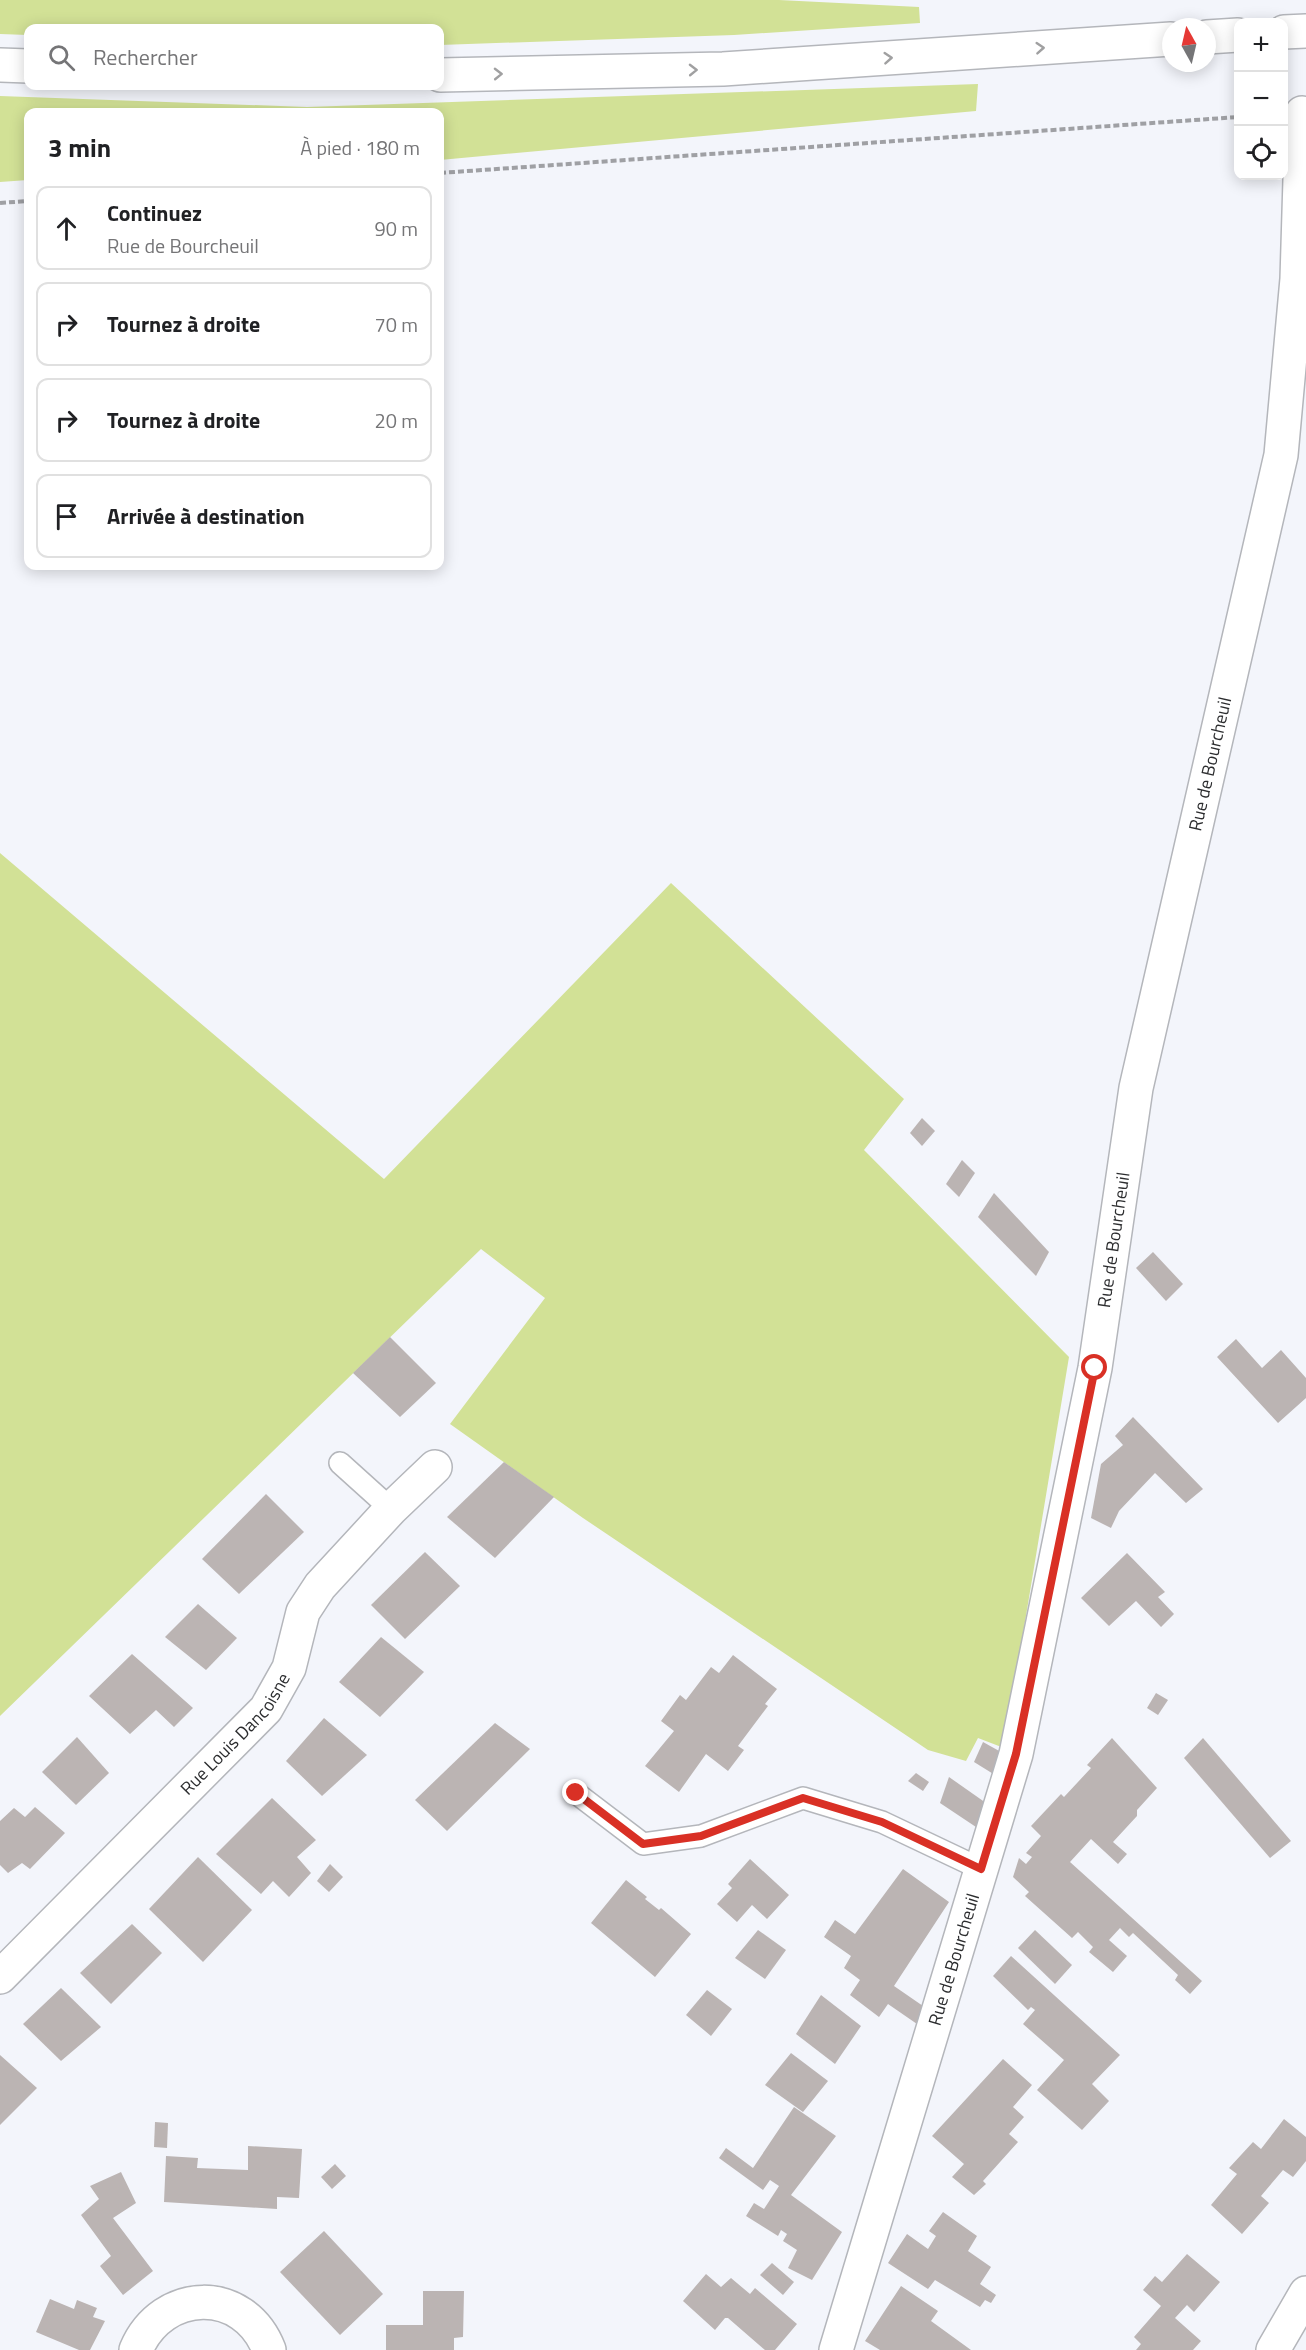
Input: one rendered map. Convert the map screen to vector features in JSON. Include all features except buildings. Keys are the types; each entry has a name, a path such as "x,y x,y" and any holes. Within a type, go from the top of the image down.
{"main road":[{"path":"1288,32 1306,31"},
{"path":"1216,36 1234,35"},
{"path":"444,75 723,69 1162,40"},
{"path":"0,65 24,66"},
{"name":"Rue de Bourcheuil","path":"836,2350 1016,1754 1095,1368 1136,1088 1281,455 1298,279 1302,113"},
{"name":"Rue Louis Dancoisne","path":"0,1977 266,1709 289,1668 303,1612 320,1586 435,1467"},
{"path":"1273,2350 1306,2293"},
{"path":"136,2350 150,2326 163,2314 182,2305 203,2302 221,2304 240,2313 254,2324 269,2350"}],"lane":[{"path":"340,1463 392,1509"},
{"path":"576,1793 643,1844 701,1836 803,1798 882,1822 981,1869"}],"path":[{"path":"444,173 1234,117"},
{"path":"0,203 24,201"}],"green space":[{"path":"0,0 779,0 919,7 920,23 734,35 444,45 444,24 24,24 24,35 0,34"},
{"path":"978,84 976,111 444,160 444,108 24,108 24,180 0,182 0,96 307,107"},
{"path":"0,853 384,1179 671,883 904,1099 864,1150 1069,1357 1004,1748 978,1738 966,1761 928,1750 583,1518 450,1424 545,1298 481,1249 0,1716"}],"route":[{"path":"576,1793 643,1844 701,1836 803,1798 882,1822 981,1869 1016,1754 1095,1368"}]}
